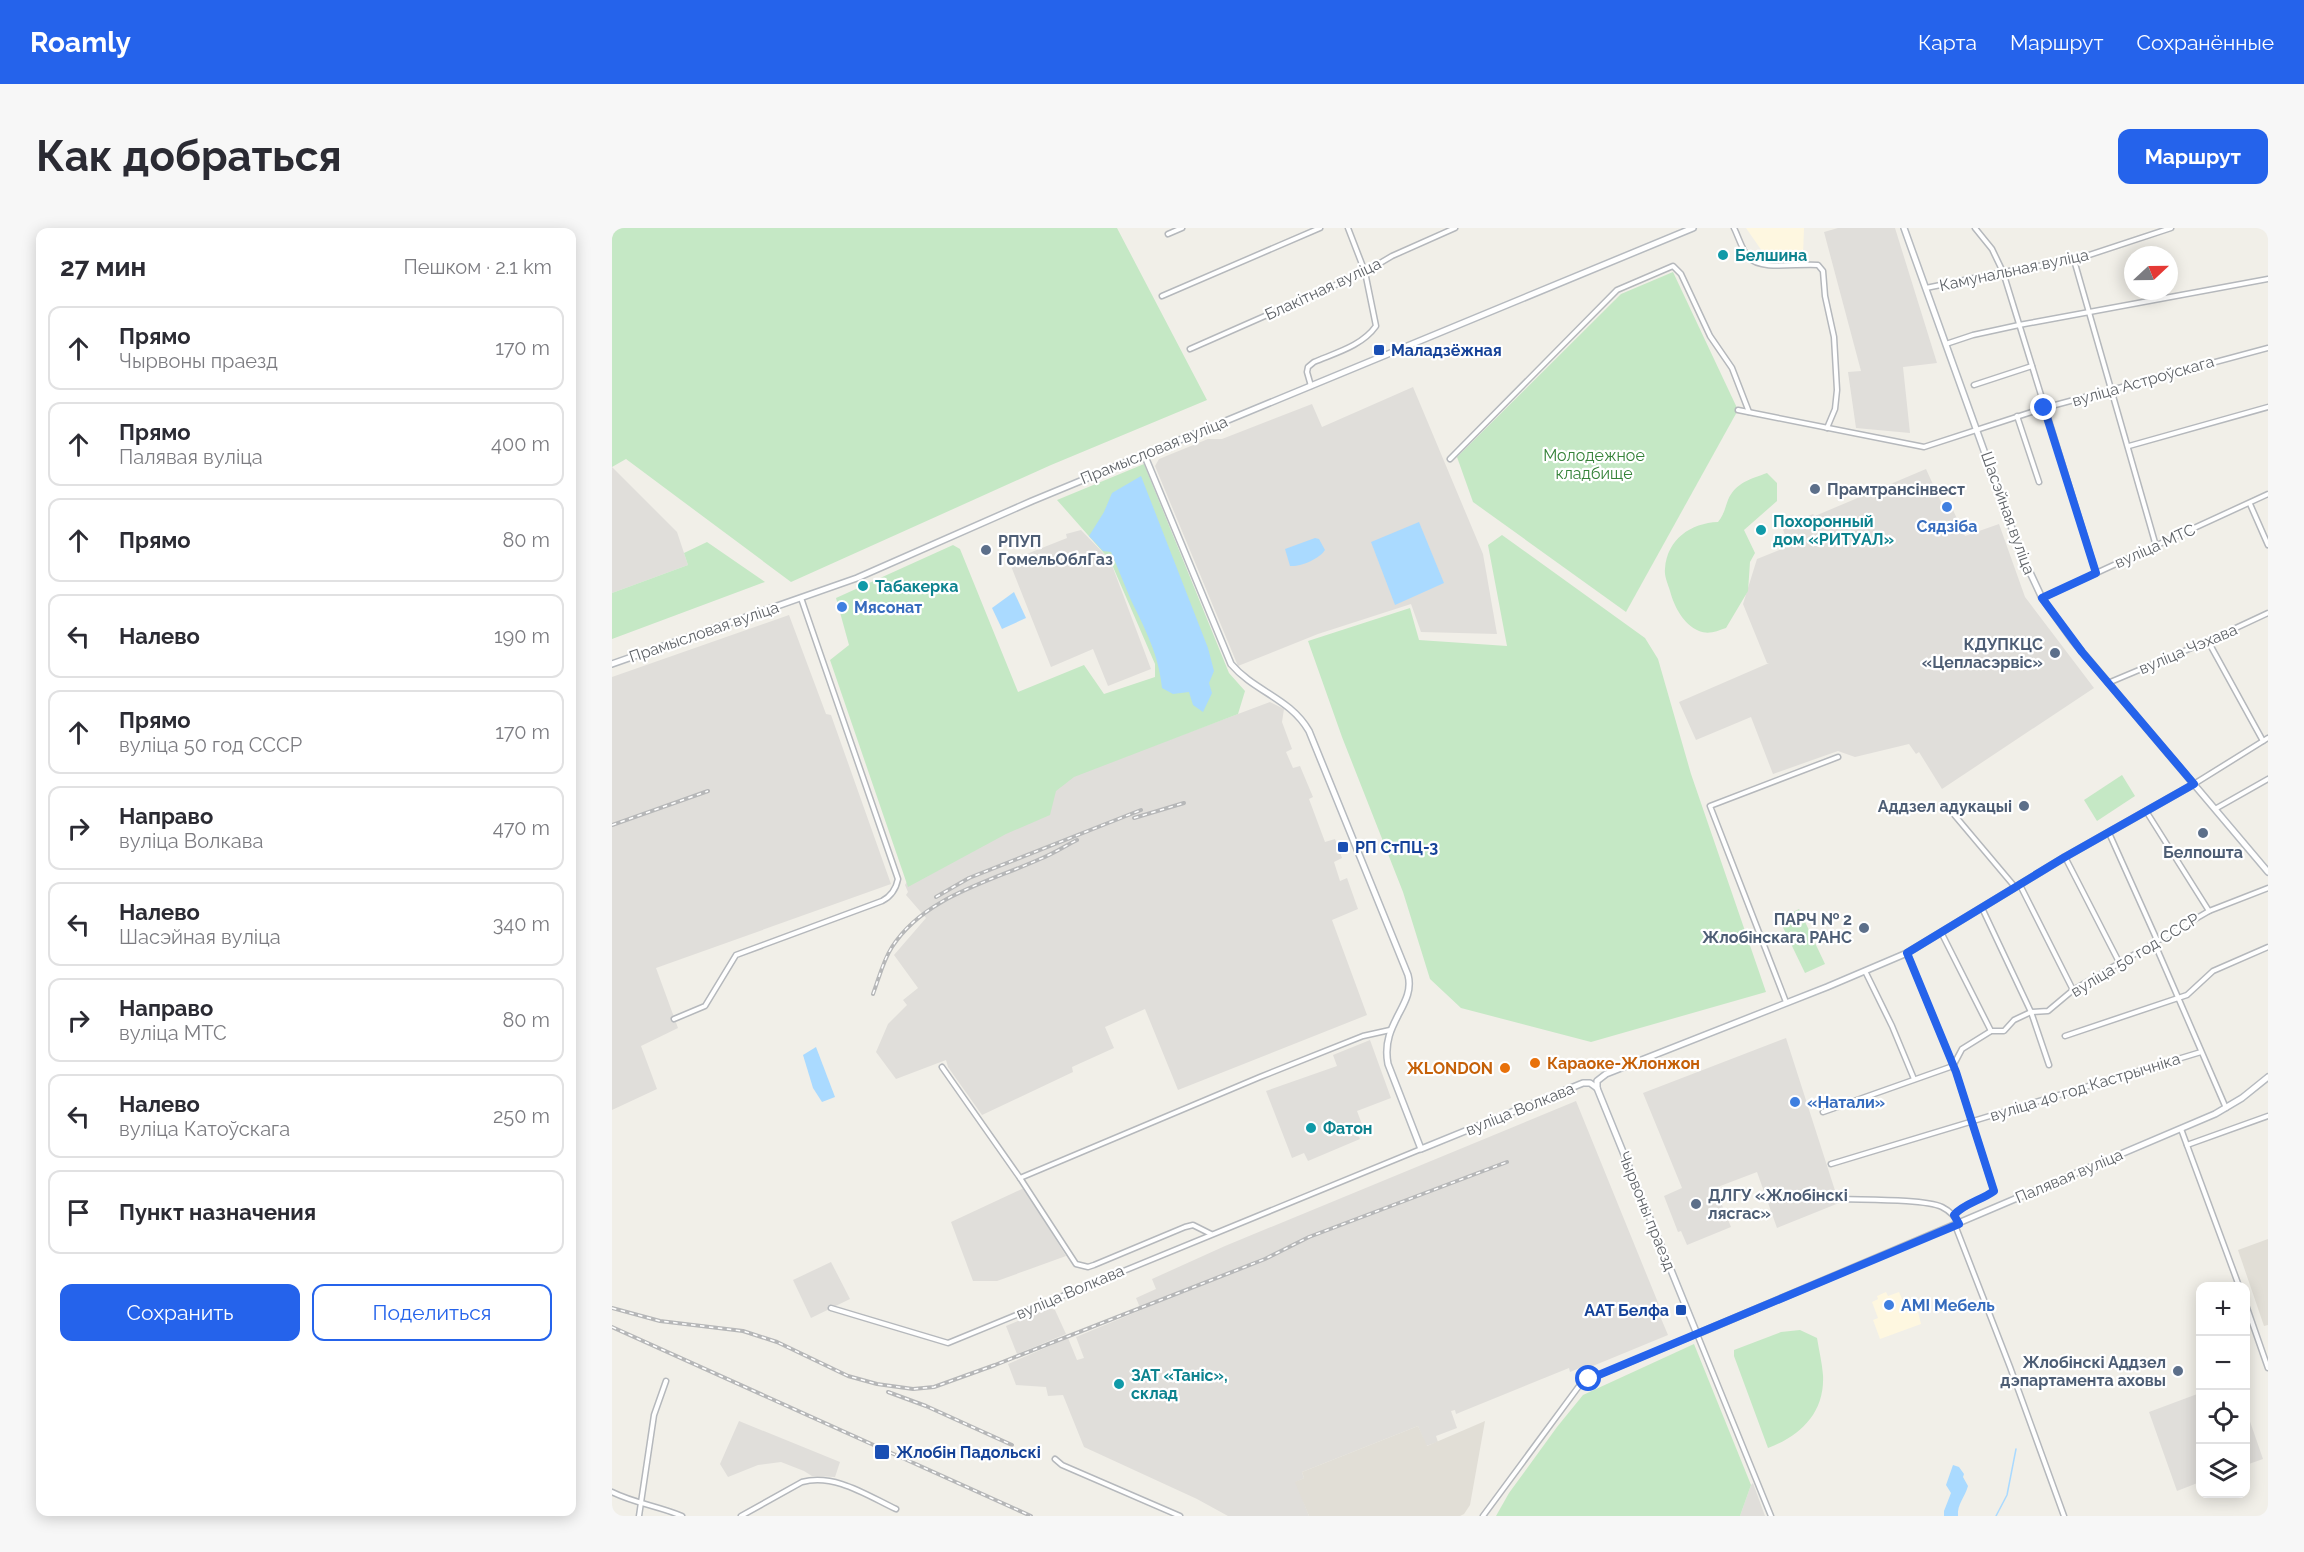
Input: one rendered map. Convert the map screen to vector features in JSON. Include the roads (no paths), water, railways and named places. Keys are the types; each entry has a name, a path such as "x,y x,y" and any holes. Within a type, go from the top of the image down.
{"street":[{"path":"1168,234 1182,228"},
{"path":"1162,296 1320,228"},
{"path":"1311,386 1308,367 1314,362 1356,344 1370,335 1376,326 1365,272 1348,228"},
{"name":"Блакітная вуліца","path":"1190,349 1365,272 1392,256 1455,228"},
{"name":"Прамысловая вуліца","path":"612,664 857,578 988,519 1694,228"},
{"path":"1734,228 1744,252 1750,260 1762,266 1810,264 1818,265 1823,271 1825,296 1834,337 1837,390 1835,409 1827,428"},
{"name":"Шасэйная вуліца","path":"1904,228 2020,551 2042,598 2073,641 2268,872"},
{"path":"1976,228 1992,249 2003,272 2096,573"},
{"name":"Камунальная вуліца","path":"1926,288 2074,260 2171,228"},
{"path":"2074,260 2156,546"},
{"path":"1450,459 1617,290 1673,266 1681,274 1710,336 1732,368 1750,413"},
{"path":"1946,344 1973,334 2268,279"},
{"name":"вуліца Астроўскага","path":"1738,410 1924,447 2044,408 2268,348"},
{"path":"1974,385 2032,366"},
{"path":"2129,447 2268,407"},
{"path":"2017,416 2039,482"},
{"path":"1144,454 1231,664 1247,680 1296,712 1309,731 1410,980 1408,997 1390,1030 1385,1052 1421,1149"},
{"name":"вуліца МТС","path":"2042,598 2268,494"},
{"path":"2250,504 2268,545"},
{"path":"674,1019 705,1006 736,955 882,901 888,898 896,887 898,879 801,598"},
{"name":"вуліца Чэхава","path":"2108,683 2268,613"},
{"path":"2208,641 2263,741"},
{"name":"вуліца Волкава","path":"1597,1088 1597,1081 1606,1074 1907,953 2268,738"},
{"path":"1786,1002 1710,806 1838,757"},
{"path":"2215,809 2268,779"},
{"path":"1951,811 2018,886 2073,990"},
{"path":"2146,812 2209,911"},
{"path":"2109,832 2226,1108"},
{"path":"2065,857 2120,964"},
{"name":"вуліца 50 год СССР","path":"1953,1066 1962,1049 1991,1031 2004,1031 2014,1020 2031,1012 2048,1011 2073,990 2155,941 2209,911 2268,888"},
{"path":"1982,908 2031,1012 2049,1065"},
{"path":"1941,932 1991,1031"},
{"path":"2065,1036 2187,995 2213,971 2268,947"},
{"path":"1907,953 1953,1066 1994,1191 1954,1215"},
{"path":"1865,971 1892,1026 1914,1079"},
{"path":"1020,1178 1363,1036 1390,1030"},
{"name":"вуліца 40 год Кастрычніка","path":"1831,1164 2201,1052"},
{"path":"1823,1112 1953,1066"},
{"path":"942,1067 1020,1178 1072,1259 1082,1265 1094,1265 1192,1225 1211,1234"},
{"name":"Палявая вуліца","path":"1697,1334 2181,1129 2226,1108 2268,1077"},
{"name":"вуліца Волкава","path":"831,1308 948,1343 1583,1083 1590,1083 1597,1088"},
{"name":"Чырвоны праезд","path":"1597,1088 1770,1516"},
{"path":"2187,1145 2268,1116"},
{"path":"2181,1129 2237,1282"},
{"path":"1842,1199 1910,1202 1941,1206 1954,1215 2064,1516"},
{"path":"2250,1316 2268,1368"},
{"path":"1483,1516 1582,1382 1697,1334"},
{"path":"639,1516 654,1415 666,1381"},
{"path":"1055,1459 1062,1465 1180,1516"},
{"path":"741,1516 802,1482 813,1480 838,1482 896,1509"},
{"path":"612,1492 631,1502 642,1502 682,1516"}],"water":[{"path":"1141,476 1208,648 1214,671 1209,683 1212,693 1203,712 1193,705 1189,692 1173,694 1162,688 1158,664 1151,643 1111,552 1103,551 1089,536 1104,512 1112,493"},
{"path":"1419,522 1444,583 1395,605 1371,542"},
{"path":"1315,538 1319,539 1325,550 1304,564 1290,566 1285,549"},
{"path":"1014,592 1026,618 1002,629 992,608"},
{"path":"816,1047 835,1097 822,1102 813,1088 803,1055"},
{"path":"1953,1465 1959,1467 1964,1474 1963,1477 1968,1486 1960,1504 1958,1516 1944,1516 1951,1493 1946,1485"}],"waterway":[{"path":"1996,1516 2007,1495 2016,1449"}],"railway":[{"path":"612,825 708,791"},
{"path":"1134,818 1184,803"},
{"path":"936,897 969,878 1141,810"},
{"path":"873,994 892,947 921,915 959,893 1045,857 1077,840"},
{"path":"612,1308 660,1321 743,1331 777,1342 848,1376 877,1384 913,1389 934,1387 1265,1259 1309,1237 1507,1162"},
{"path":"612,1327 1031,1516"},
{"path":"888,1392 926,1406 1012,1445"}],"place":[{"name":"Белшина","path":"1723,255"},
{"name":"Маладзёжная","path":"1379,350"},
{"name":"Прамтрансінвест","path":"1815,489"},
{"name":"Сядзіба","path":"1947,507"},
{"name":"Похоронный дом «РИТУАЛ»","path":"1761,530"},
{"name":"РПУП ГомельОблГаз","path":"986,550"},
{"name":"Табакерка","path":"863,586"},
{"name":"Мясонат","path":"842,607"},
{"name":"КДУПКЦС «Цепласэрвіс»","path":"2055,653"},
{"name":"Аддзел адукацыі","path":"2024,806"},
{"name":"Белпошта","path":"2203,833"},
{"name":"РП СтПЦ-3","path":"1343,847"},
{"name":"ПАРЧ № 2 Жлобінскага РАНС","path":"1864,928"},
{"name":"Караоке-Жлонжон","path":"1535,1063"},
{"name":"ЖLONDON","path":"1505,1068"},
{"name":"«Натали»","path":"1795,1102"},
{"name":"Фатон","path":"1311,1128"},
{"name":"ДЛГУ «Жлобінскі лясгас»","path":"1696,1204"},
{"name":"AMI Мебель","path":"1889,1305"},
{"name":"ААТ Белфа","path":"1681,1310"},
{"name":"Жлобінскі Аддзел дэпартамента аховы","path":"2178,1371"},
{"name":"ЗАТ «Таніс», склад","path":"1119,1384"},
{"name":"Жлобін Падольскі","path":"882,1452"}],"park label":[{"name":"Молодежное кладбище","path":"1594,464"}]}
